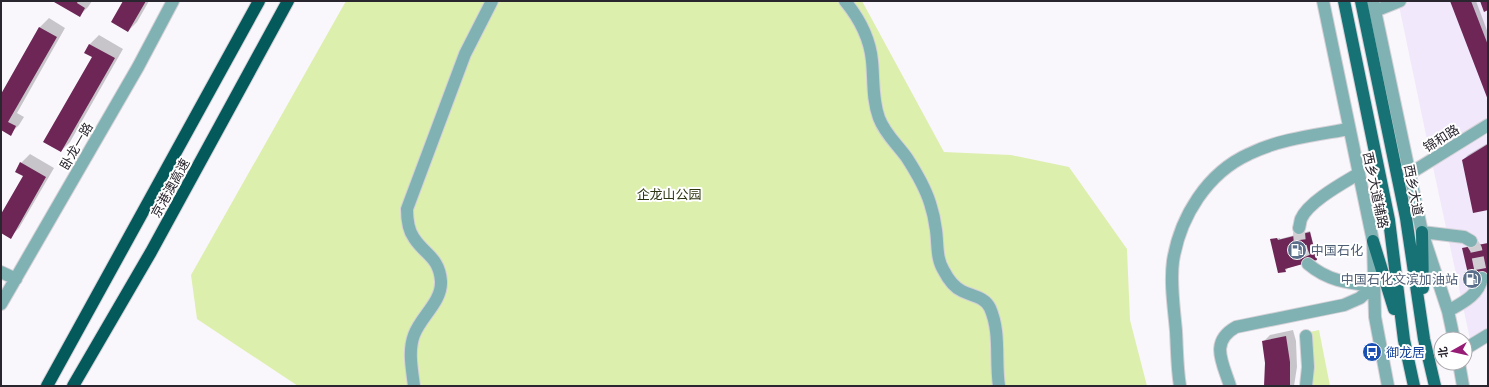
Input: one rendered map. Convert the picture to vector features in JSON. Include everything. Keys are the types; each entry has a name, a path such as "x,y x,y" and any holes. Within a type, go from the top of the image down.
{"highway":[{"name":"京港澳高速","path":"47,386 259,1"},
{"name":"京港澳高速","path":"74,386 151,252 288,1"}],"main road":[{"path":"1344,1 1389,220 1404,340"},
{"name":"西乡大道","path":"1361,1 1406,218 1424,339 1435,386"},
{"path":"1422,232 1424,339"},
{"path":"1373,241 1404,340 1414,386"}],"street":[{"name":"卧龙一路","path":"1,304 138,67 173,1"},
{"path":"414,386 410,353 413,336 421,320 432,306 438,295 441,282 439,269 433,258 413,238 408,224 407,209 465,54 492,1"},
{"path":"845,1 858,19 867,38 872,59 874,100 879,119 889,137 906,157 920,179 930,204 936,229 938,256 942,269 950,281 961,290 983,299 989,307 996,332 998,347 999,386"},
{"name":"西乡大道辅路","path":"1323,1 1373,241 1375,317 1388,386"},
{"path":"1400,1 1374,6 1422,232 1448,311 1452,331"},
{"name":"锦和路","path":"1410,174 1488,125"},
{"path":"1180,386 1172,286 1173,263 1177,243 1184,223 1192,207 1206,187 1219,173 1232,163 1249,154 1284,142 1349,129"},
{"path":"1299,228 1301,218 1309,208 1324,195 1358,174"},
{"path":"1422,232 1464,236 1471,241"},
{"path":"1308,264 1321,274 1332,279 1353,284 1374,286"},
{"path":"1,272 16,279"},
{"path":"1448,311 1476,292 1481,284 1482,278"},
{"path":"1230,386 1222,363 1220,351 1222,339 1228,332 1236,327 1344,305 1360,298 1374,286"},
{"path":"1473,344 1488,335"},
{"path":"1306,336 1308,367 1306,386"},
{"path":"1460,371 1463,386"}],"shaded area":[{"path":"1398,1 1488,1 1488,118 1430,154"},
{"path":"1488,133 1488,328 1473,337 1473,331 1468,331 1433,167"}],"green space":[{"name":"企龙山公园","path":"346,1 862,1 944,152 1011,155 1069,167 1127,249 1130,320 1147,386 298,386 197,319 191,275"},
{"path":"1319,330 1330,386 1312,386 1314,363 1306,364 1301,334"}],"building":[{"path":"78,1 77,3 85,8 80,17 54,2"},
{"path":"123,1 146,1 128,32 111,22"},
{"path":"1450,1 1471,1 1488,45 1488,100"},
{"path":"1480,1 1488,1 1488,10 1484,12"},
{"path":"39,27 57,37 8,122 16,126 11,136 1,130 1,94"},
{"path":"89,44 115,58 61,152 43,142 92,57 84,53"},
{"path":"1488,144 1488,210 1473,213 1462,160"},
{"path":"20,162 46,177 11,239 1,233 1,214 23,176 15,172"},
{"name":"中国石化","path":"1310,232 1317,260 1285,269 1286,272 1278,273 1270,239 1277,238 1278,240"},
{"path":"1488,243 1488,274 1469,278 1462,248"},
{"path":"1286,336 1290,362 1290,386 1264,386 1265,363 1262,341"}],"tunnel":[{"path":"1299,228 1301,247 1308,264"},
{"path":"1471,241 1476,249 1482,278"}],"place":[{"name":"中国石化","path":"1297,250"},
{"name":"中国石化文滨加油站","path":"1472,279"},
{"name":"御龙居","path":"1372,352"}]}
